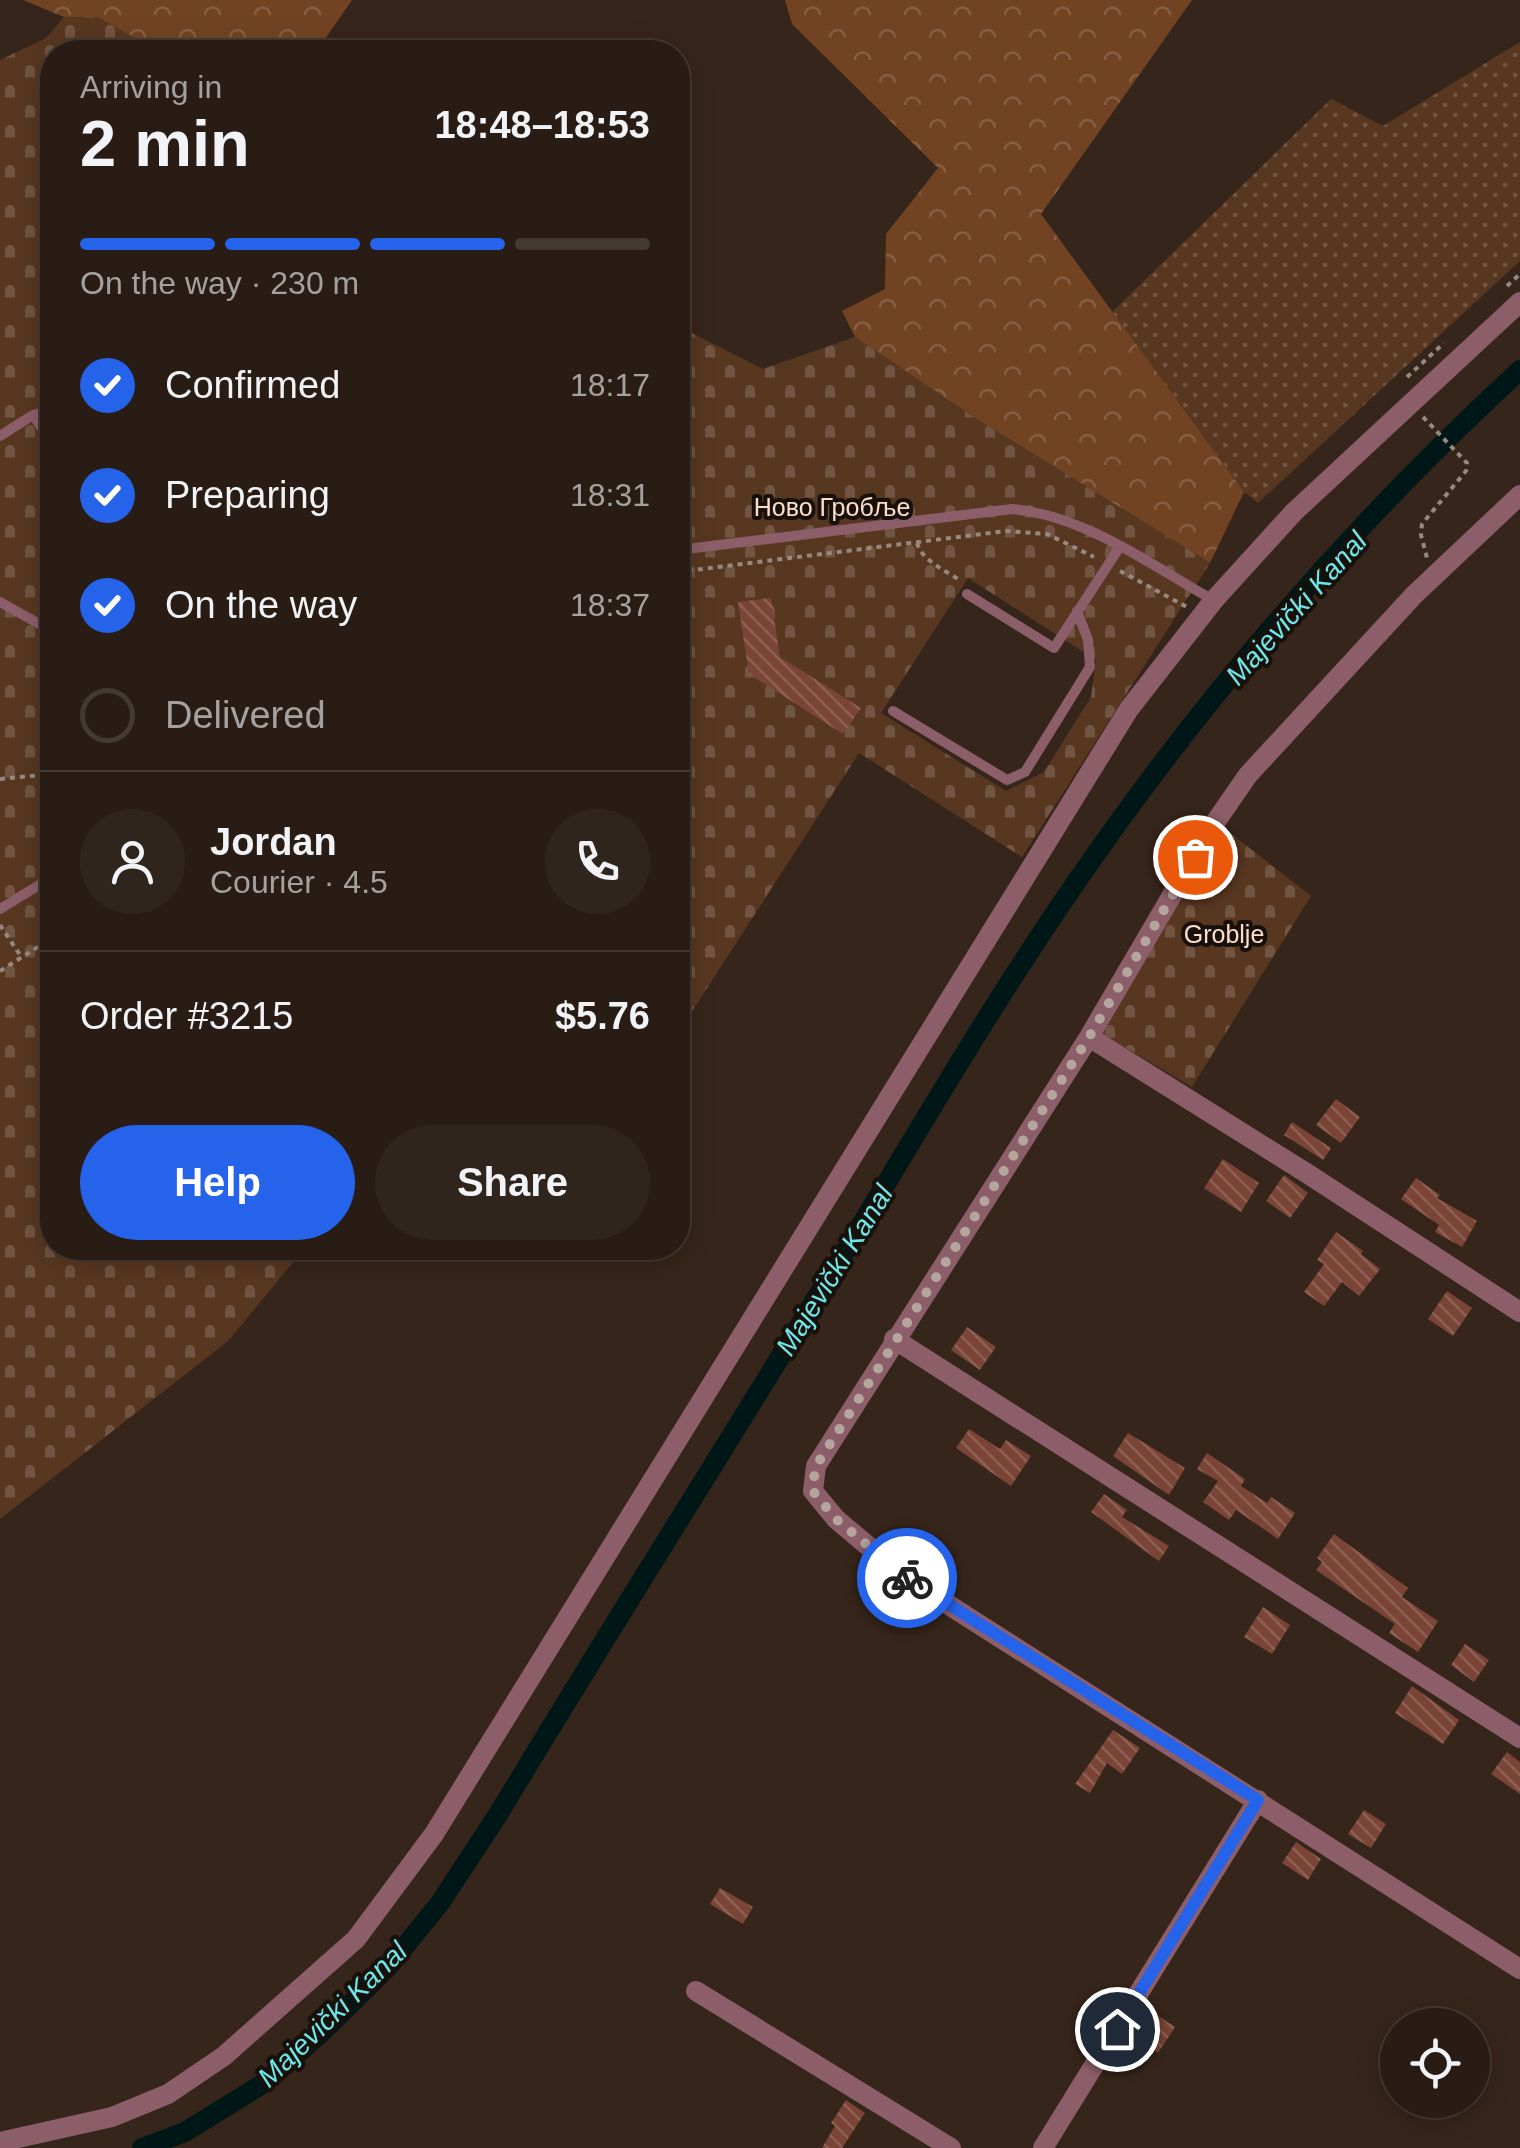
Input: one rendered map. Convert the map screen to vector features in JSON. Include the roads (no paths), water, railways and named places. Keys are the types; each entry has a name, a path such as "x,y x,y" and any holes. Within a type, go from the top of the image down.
{"street":[{"path":"0,2142 112,2117 168,2094 224,2056 356,1939 392,1895 444,1817 1129,710 1208,608 1294,512 1520,302"},
{"path":"1520,496 1435,576 1248,775 1212,827 1089,1037 816,1466 812,1490 836,1519 905,1577 1520,1969"},
{"path":"1089,1037 1520,1312"},
{"path":"894,1340 1520,1738"},
{"path":"1044,2148 1258,1800"},
{"path":"696,1991 951,2148"}],"lane":[{"path":"0,436 40,413"},
{"path":"33,415 40,425"},
{"path":"690,549 1012,509 1040,511 1118,548 1208,608"},
{"path":"967,594 1054,648 1118,548"},
{"path":"0,602 40,625"},
{"path":"893,711 1008,780 1025,772 1090,667 1088,640 1078,611"},
{"path":"0,908 40,884"}],"waterway":[{"name":"Majevički Kanal","path":"142,2148 185,2132 264,2083 388,1967 440,1903 977,1035 1077,881 1177,744 1284,613 1399,488 1520,370"}],"park label":[{"name":"Ново Гробље","path":"832,507"},
{"name":"Groblje","path":"1224,934"}]}
